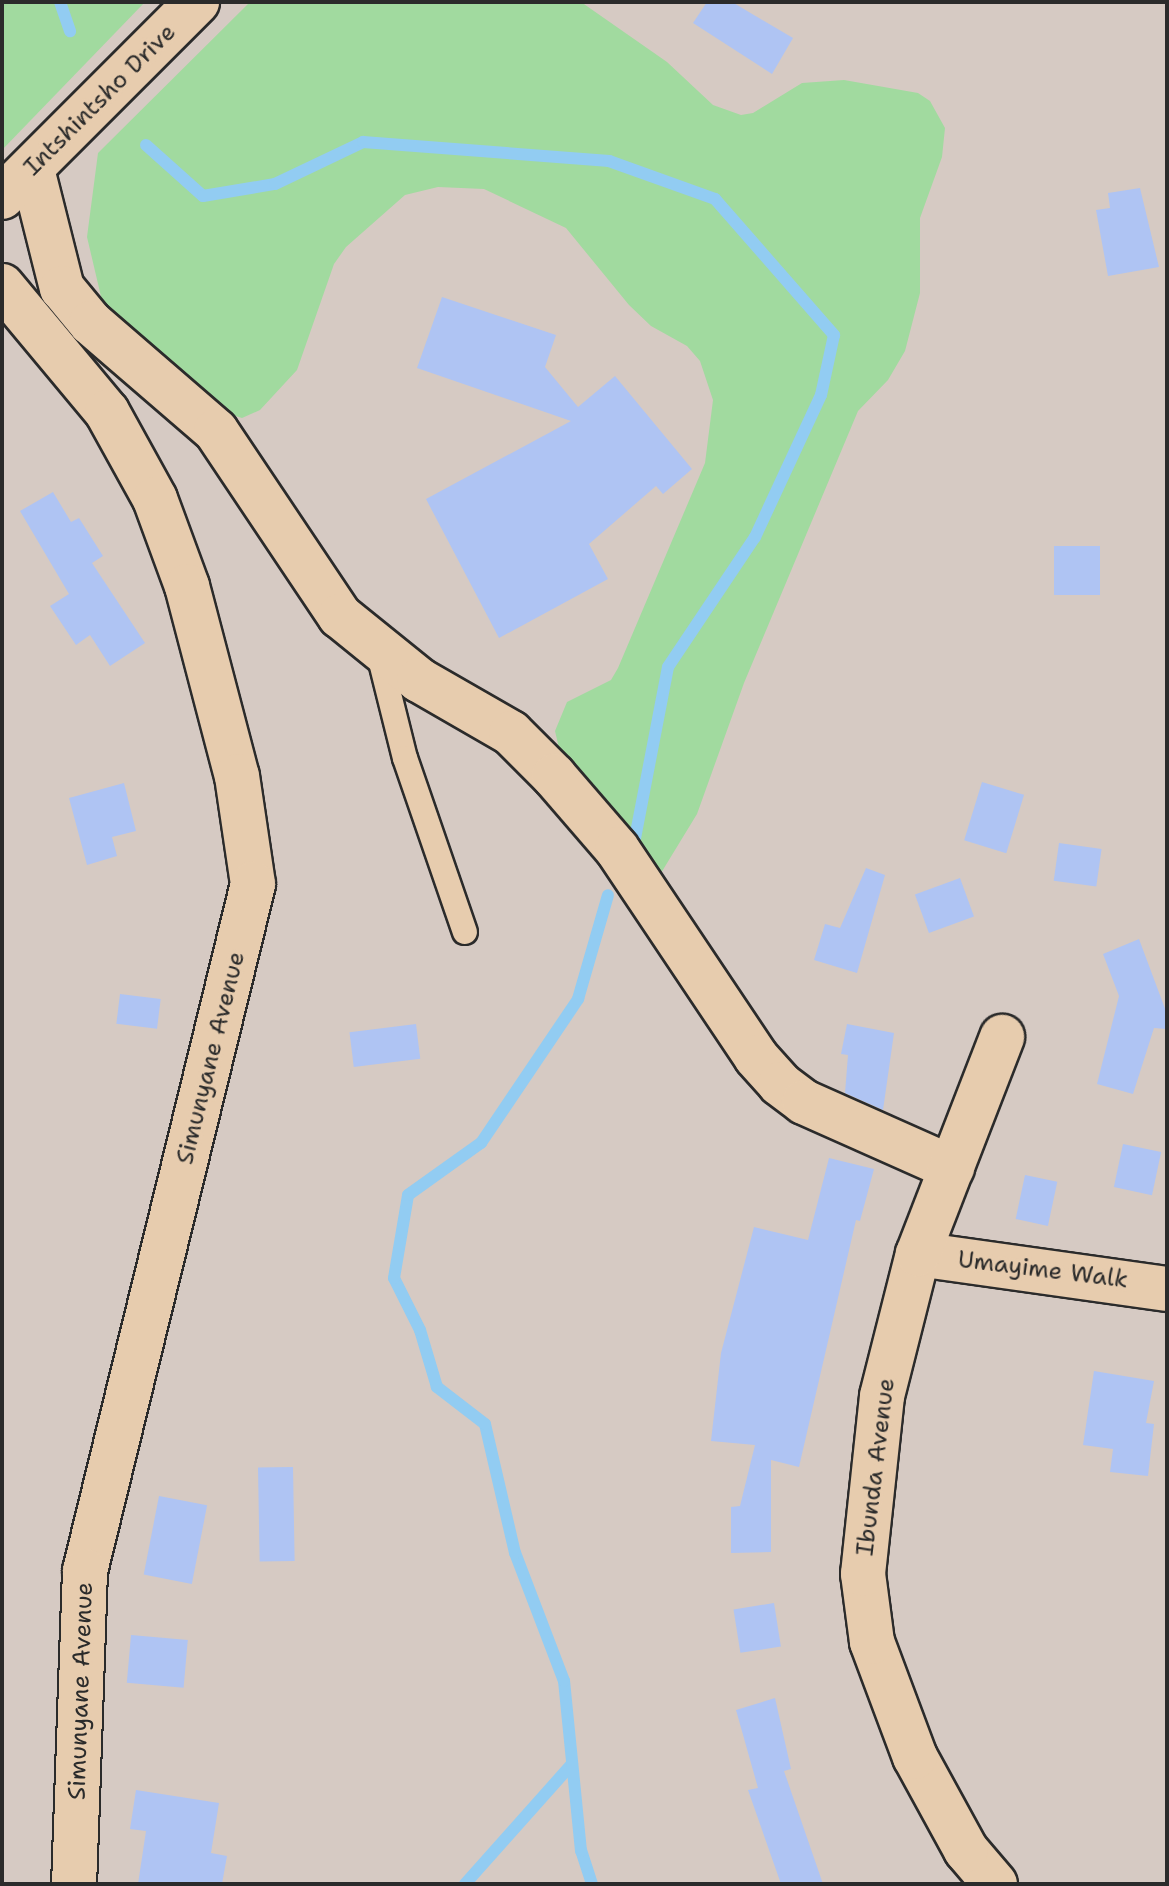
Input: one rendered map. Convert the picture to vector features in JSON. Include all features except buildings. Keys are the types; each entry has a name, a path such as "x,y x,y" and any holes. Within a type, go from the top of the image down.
{"street":[{"name":"Intshintsho Drive","path":"17,183 197,2"},
{"path":"17,183 62,288 91,323 216,431 340,616 419,680 511,733 554,776 617,849 756,1057 780,1084 804,1102 952,1168"},
{"name":"Simunyane Avenue","path":"2,286 107,412 155,499 187,586 237,776 253,884 85,1571 74,1884"},
{"name":"Ibunda Avenue","path":"995,1884 966,1850 915,1757 872,1642 863,1574 882,1396 918,1254 1002,1037"},
{"name":"Umayime Walk","path":"918,1254 1167,1289"}],"lane":[{"path":"377,648 393,693 405,758 465,932"}],"green space":[{"path":"2,2 145,2 2,150"},
{"path":"250,2 581,2 667,62 713,105 741,115 753,113 802,83 844,80 918,93 930,101 945,128 942,157 920,218 920,293 905,351 888,380 858,411 744,683 697,814 661,873 651,870 562,761 555,731 567,702 611,680 618,668 705,463 713,400 700,361 687,346 651,326 629,305 566,228 484,189 438,187 405,195 346,247 334,264 297,370 260,410 242,418 229,414 194,381 138,344 103,305 87,237 98,153"}],"waterway":[{"path":"60,2 70,31"},
{"path":"146,145 203,196 275,184 363,142 609,161 715,199 834,335 821,395 755,537 668,667 634,844"},
{"path":"592,1884 581,1851 564,1681 515,1553 485,1424 437,1387 420,1330 394,1278 408,1195 481,1143 578,999 608,895"},
{"path":"465,1884 572,1764"}]}
